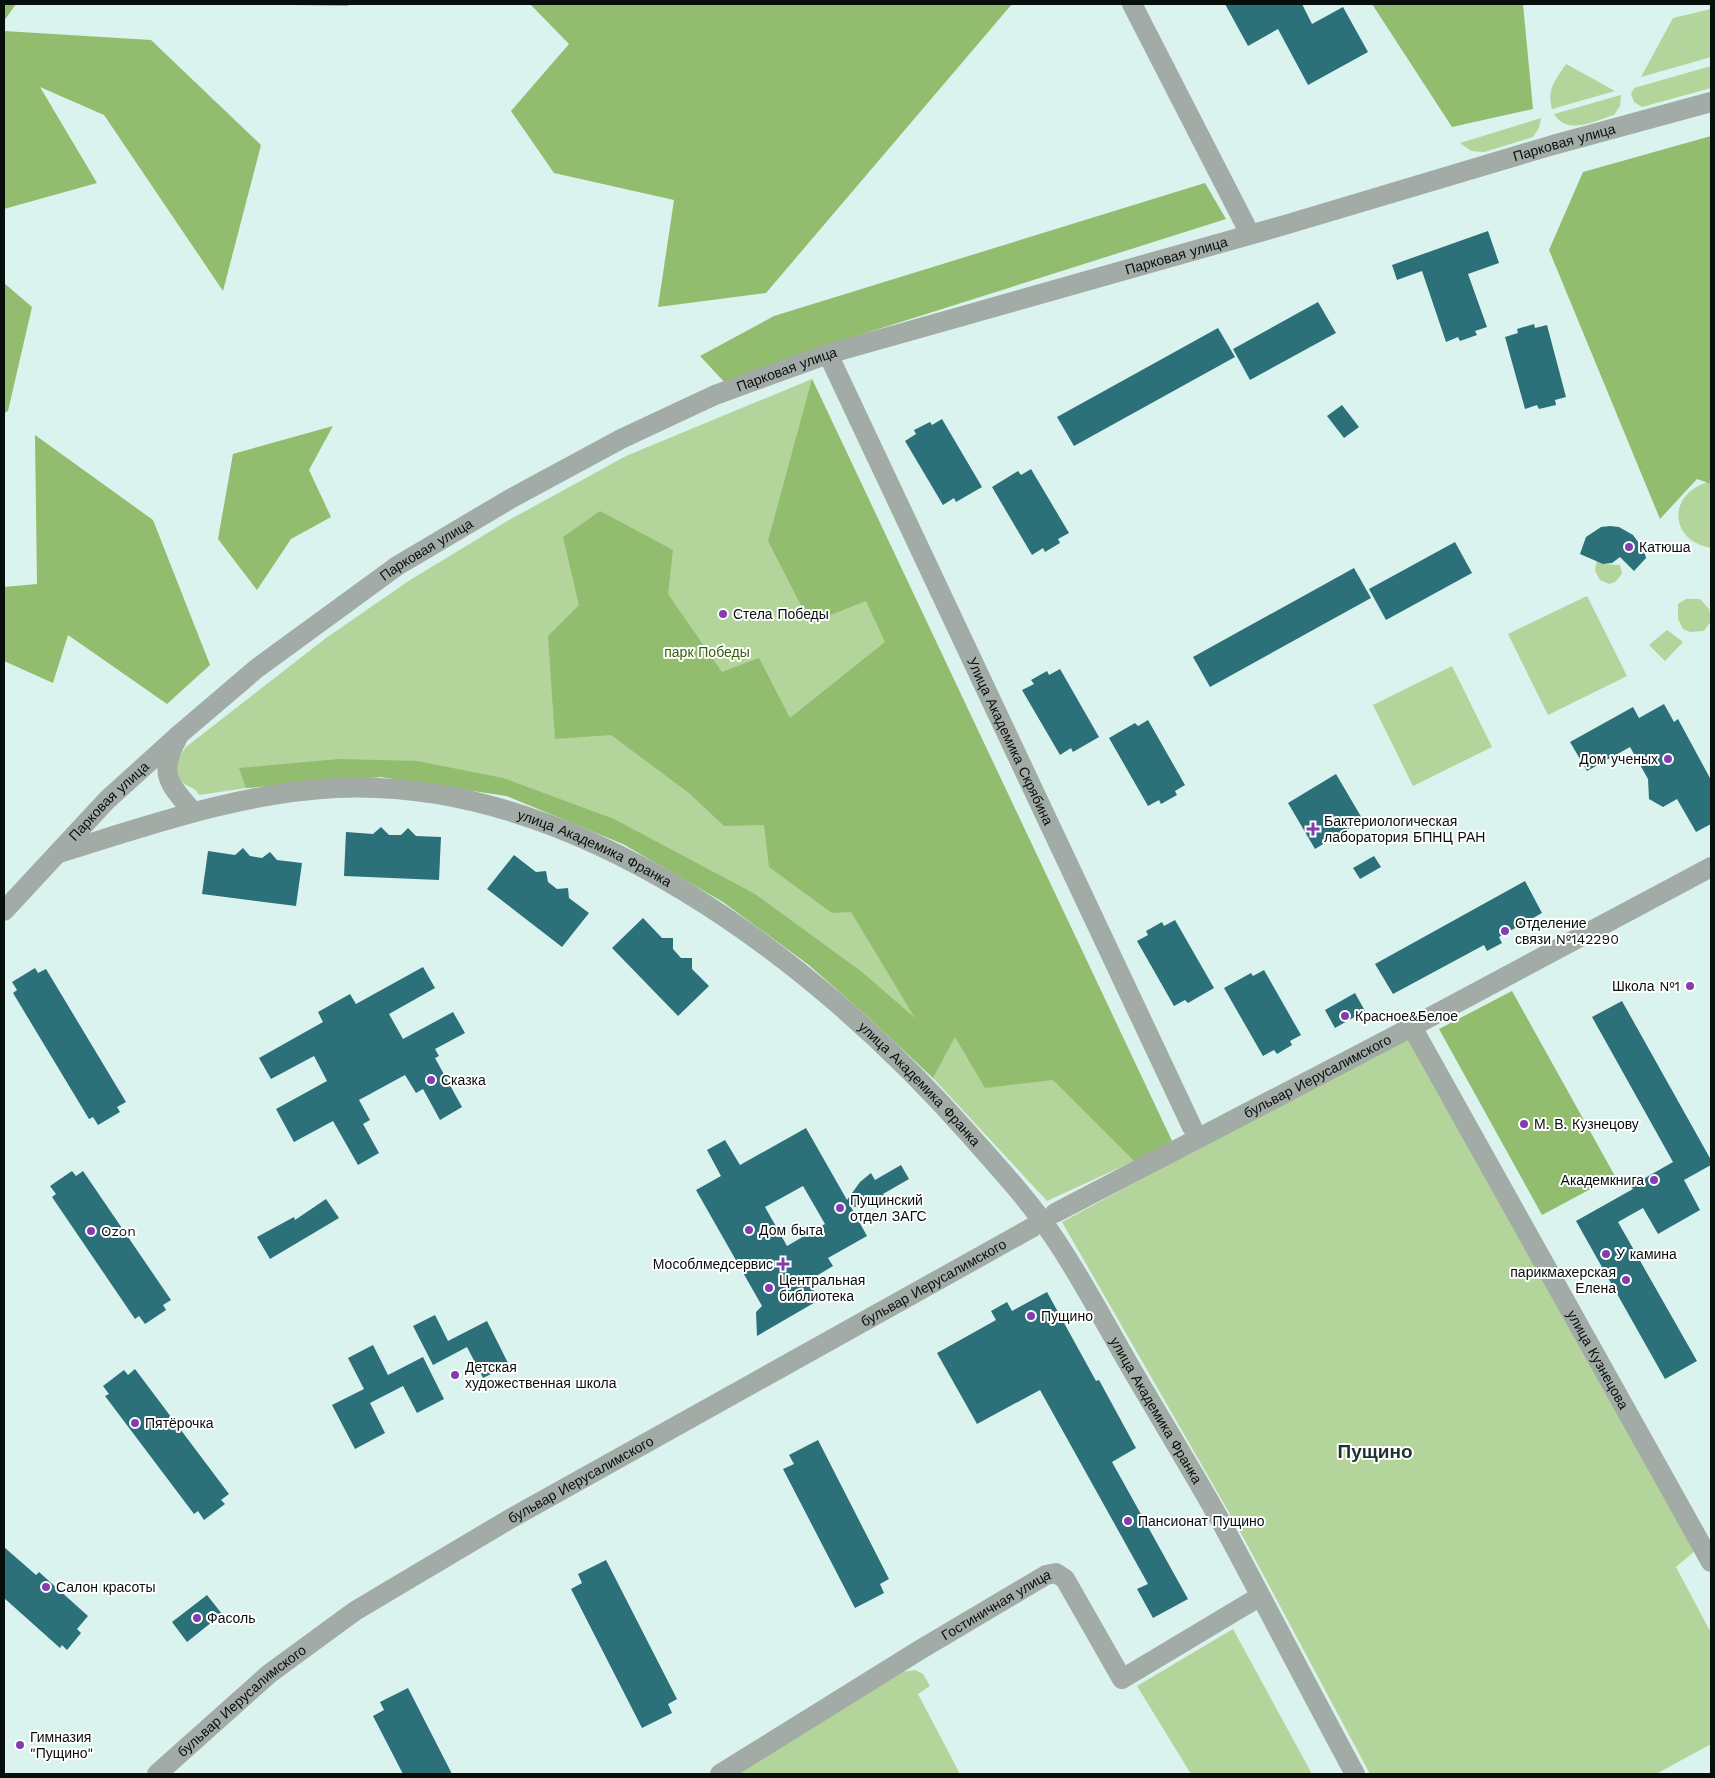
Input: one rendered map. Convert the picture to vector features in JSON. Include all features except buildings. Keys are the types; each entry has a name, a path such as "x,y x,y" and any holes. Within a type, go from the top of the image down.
{"street":[{"path":"1132,4 1250,234"},
{"name":"Парковая улица","path":"4,911 107,800 256,669 397,566 494,508 621,439 715,395 828,354 1250,234 1553,145 1711,102"},
{"name":"Улица Академика Скрябина","path":"828,354 867,433 1192,1127"},
{"path":"181,733 169,755 166,773 174,790 192,811"},
{"name":"улица Академика Франка","path":"57,854 192,811 276,794 338,788 393,789 458,798 513,812 632,860 767,947 824,992 890,1050 954,1117 1055,1238 1223,1527 1355,1774"},
{"name":"бульвар Иерусалимского","path":"1055,1213 1412,1027 1711,867"},
{"name":"улица Кузнецова","path":"1412,1027 1711,1562"},
{"name":"бульвар Иерусалимского","path":"157,1774 269,1674 355,1611 508,1520 1034,1227"},
{"name":"Гостиничная улица","path":"720,1774 918,1650 1046,1575 1056,1573 1065,1579 1122,1679 1259,1597"}],"green space":[{"path":"4,4 16,4 4,21"},
{"path":"246,4 351,4 347,6"},
{"path":"530,4 1012,4 766,293 658,307 674,200 554,173 511,111 569,44"},
{"path":"1372,4 1523,4 1533,109 1452,127"},
{"path":"1711,9 1711,57 1641,77 1673,18"},
{"path":"4,31 151,40 261,145 223,291 104,115 40,87 97,183 4,209"},
{"path":"1566,64 1615,91 1552,109 1551,90 1555,80"},
{"path":"1711,66 1711,88 1642,107 1634,102 1631,94 1634,88"},
{"path":"1621,95 1620,106 1614,115 1589,123 1574,126 1566,124 1560,121 1554,114"},
{"path":"1541,118 1539,128 1533,137 1484,152 1471,151 1460,143"},
{"path":"1711,136 1711,484 1697,479 1660,519 1549,250 1583,172"},
{"path":"1205,183 1226,219 803,353 728,386 700,356 774,316"},
{"path":"4,283 32,307 8,411 4,413"},
{"name":"парк Победы","path":"812,379 1172,1141 1134,1161 1047,1201 933,1078 809,965 723,902 623,844 507,796 381,777 246,788 199,795 181,781 176,772 177,762 186,747 326,638 410,580 509,520 626,456"},
{"path":"812,379 1172,1141 1134,1161 1053,1080 985,1088 955,1037 933,1078 809,965 723,902 623,844 507,796 381,777 246,788 239,768 339,759 417,761 503,778 614,819 755,894 862,972 915,1018 851,912 832,913 769,867 764,825 724,826 689,793 611,735 555,739 548,636 579,605 563,537 600,511 673,550 668,594 722,672 759,658 790,718 885,642 866,601 810,623 768,541"},
{"path":"333,426 309,470 331,517 291,539 257,590 218,539 233,454"},
{"path":"35,435 153,520 210,665 167,704 68,635 53,683 4,661 4,587 37,584"},
{"path":"1708,482 1711,483 1711,548 1697,544 1687,536 1681,527 1678,517 1680,506 1685,496 1695,488"},
{"path":"1597,560 1603,564 1620,565 1622,574 1615,582 1609,584 1600,580 1595,571"},
{"path":"1587,596 1627,676 1548,715 1508,634"},
{"path":"1686,599 1700,599 1709,609 1711,621 1704,631 1690,632 1683,629 1678,619 1678,604"},
{"path":"1667,630 1683,642 1665,661 1649,645"},
{"path":"1452,666 1492,747 1413,786 1373,705"},
{"path":"1512,991 1615,1176 1542,1215 1439,1029"},
{"path":"1406,1030 1697,1549 1676,1567 1711,1633 1711,1744 1656,1774 1370,1774 1242,1535 1062,1222 1388,1046"},
{"path":"1233,1629 1312,1774 1191,1774 1137,1686"},
{"path":"915,1670 923,1674 930,1686 918,1694 960,1774 737,1774 902,1672"}],"place":[{"name":"Катюша","path":"1629,547"},
{"name":"Стела Победы","path":"723,614"},
{"name":"Дом ученых","path":"1668,759"},
{"name":"Бактериологическая лаборатория БПНЦ РАН","path":"1313,829"},
{"name":"Отделение связи №142290","path":"1505,931"},
{"name":"Школа №1","path":"1690,986"},
{"name":"Красное&Белое","path":"1345,1016"},
{"name":"Сказка","path":"431,1080"},
{"name":"М. В. Кузнецову","path":"1524,1124"},
{"name":"Академкнига","path":"1654,1180"},
{"name":"Пущинский отдел ЗАГС","path":"840,1208"},
{"name":"Дом быта","path":"749,1230"},
{"name":"Ozon","path":"91,1231"},
{"name":"У камина","path":"1606,1254"},
{"name":"Мособлмедсервис","path":"783,1264"},
{"name":"парикмахерская Елена","path":"1626,1280"},
{"name":"Центральная библиотека","path":"769,1288"},
{"name":"Пущино","path":"1031,1316"},
{"name":"Детская художественная школа","path":"455,1375"},
{"name":"Пятёрочка","path":"135,1423"},
{"name":"Пансионат Пущино","path":"1128,1521"},
{"name":"Салон красоты","path":"46,1587"},
{"name":"Фасоль","path":"197,1618"},
{"name":"Гимназия \"Пущино\"","path":"20,1745"}],"district":[{"name":"Пущино","path":"1375,1451"}]}
